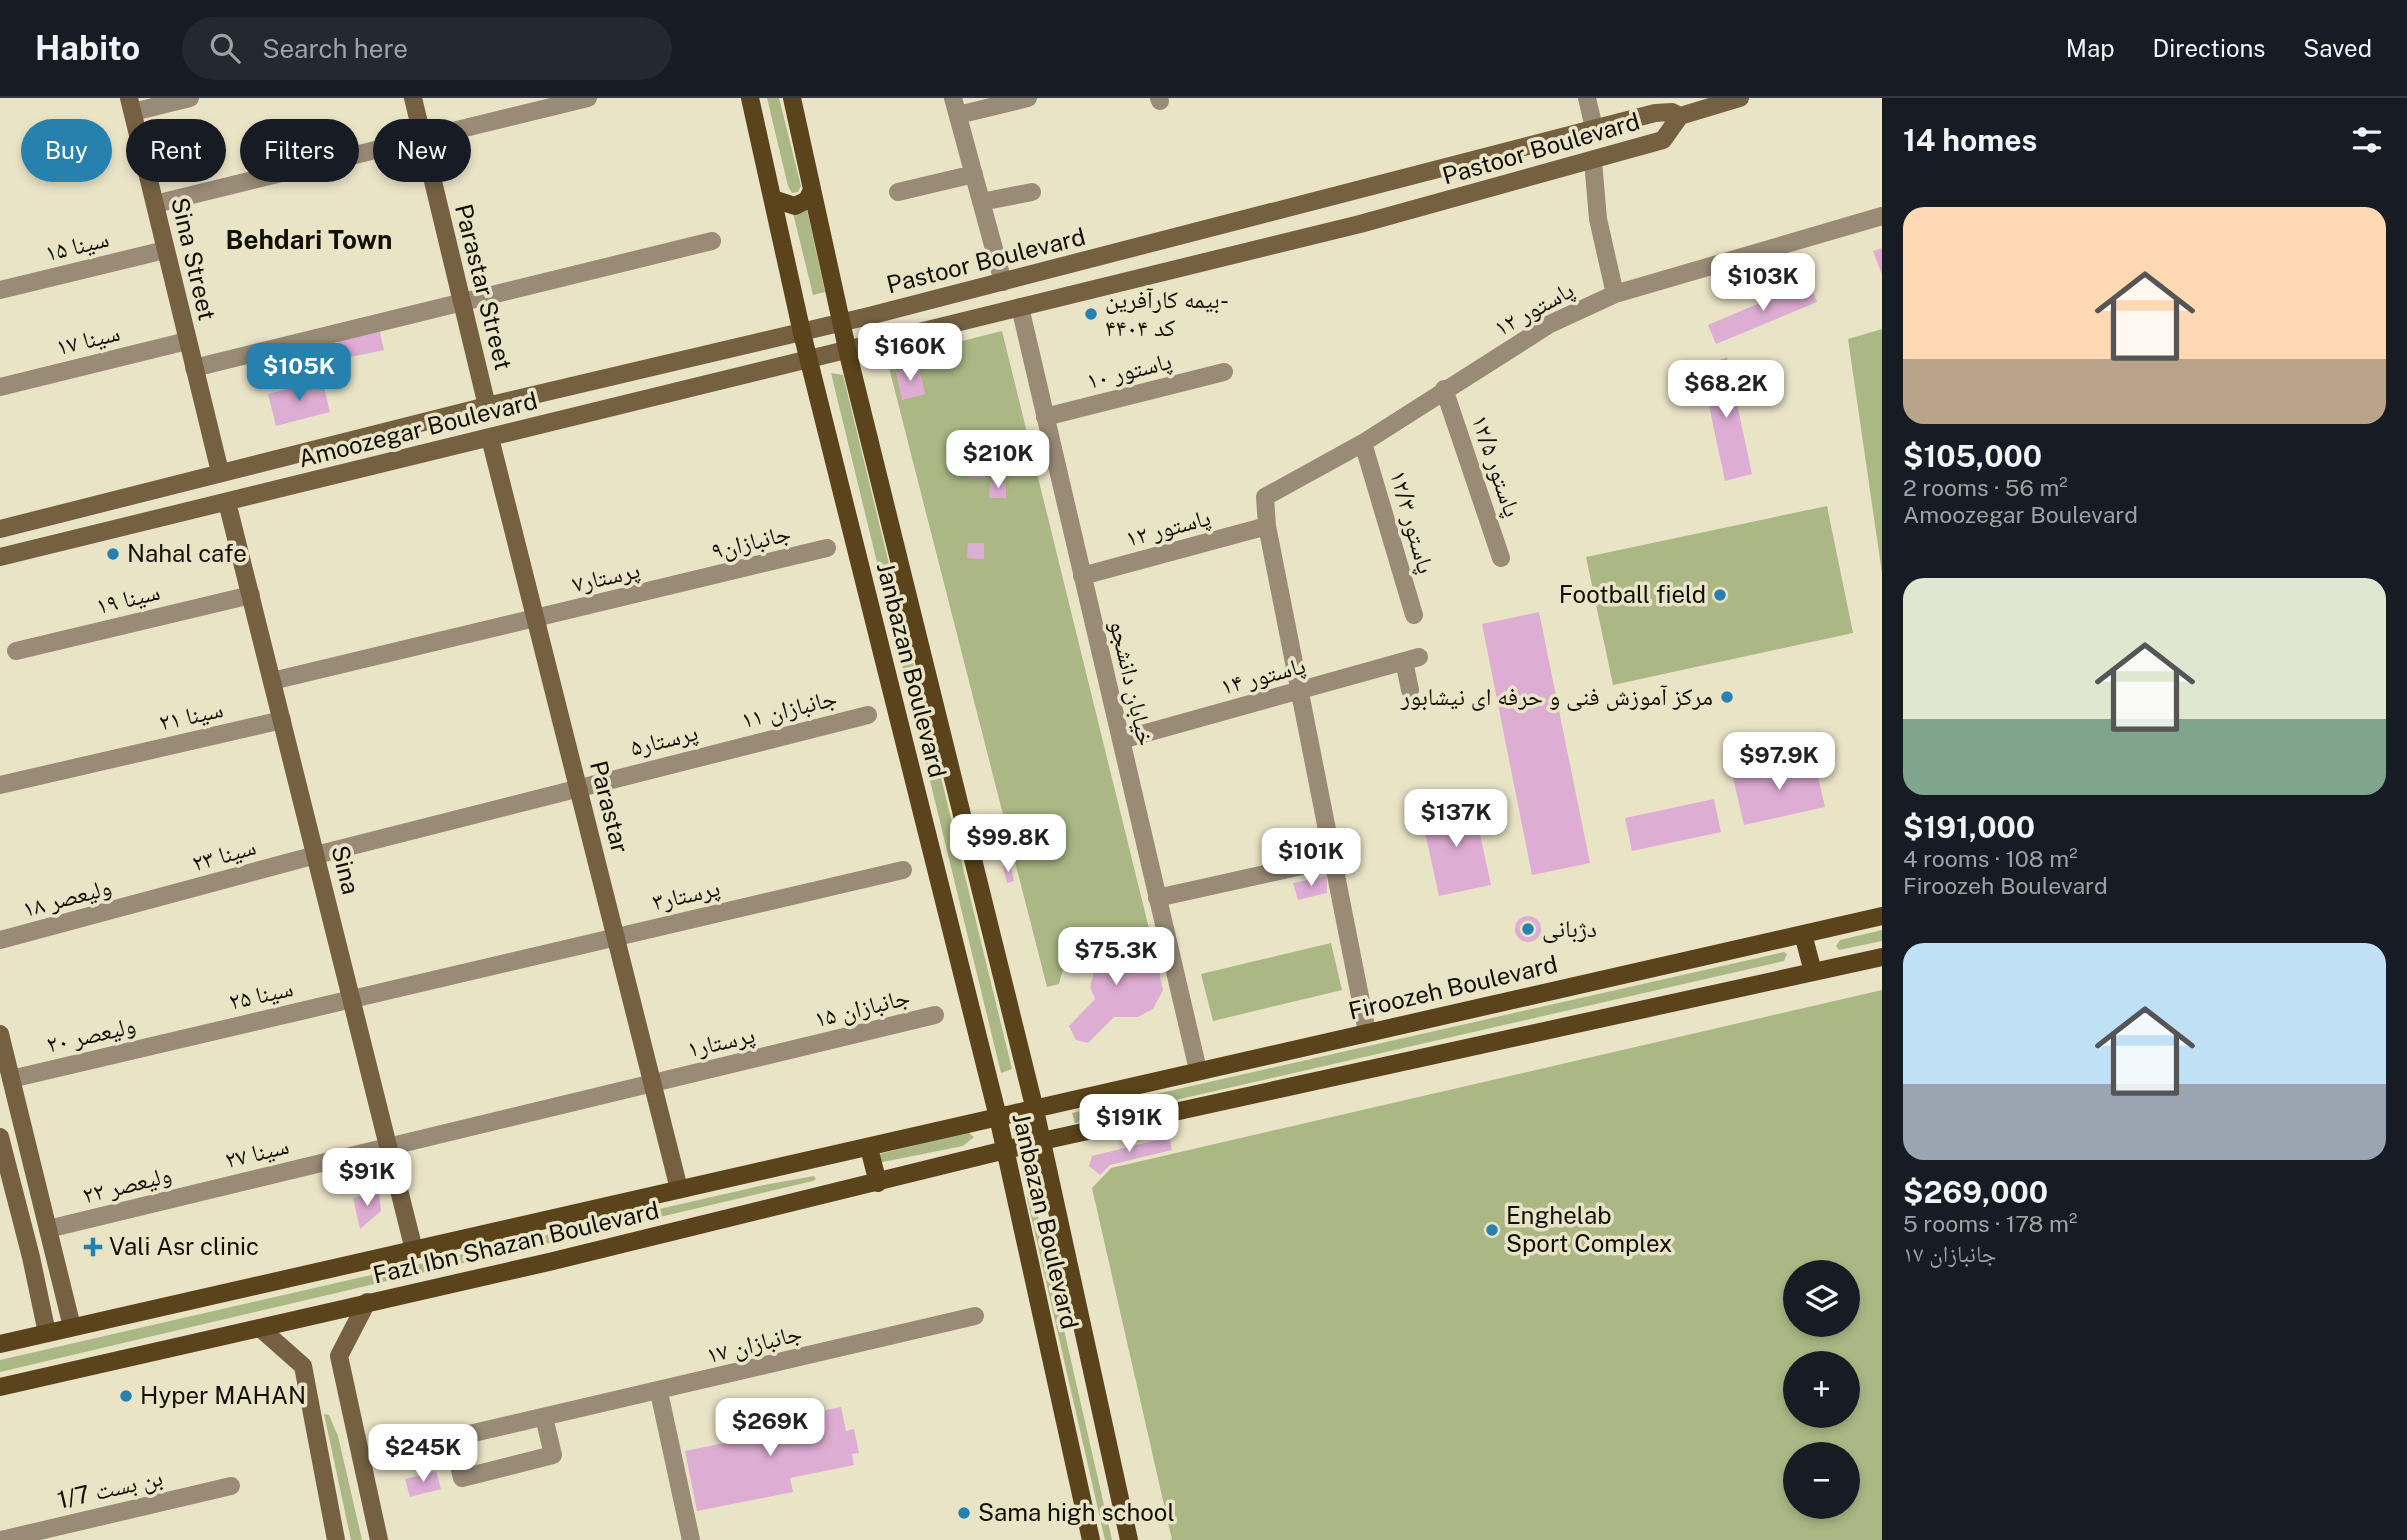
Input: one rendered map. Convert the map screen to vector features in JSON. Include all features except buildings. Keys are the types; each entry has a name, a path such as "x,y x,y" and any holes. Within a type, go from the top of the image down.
{"main road":[{"name":"Janbazan Boulevard","path":"750,98 808,359 998,1117 1091,1540"},
{"name":"Janbazan Boulevard","path":"792,98 847,350 1035,1110 1129,1540"},
{"path":"773,199 795,206 807,200 813,190"},
{"name":"Firoozeh Boulevard","path":"1035,1110 1198,1070 1882,916"},
{"path":"1803,934 1813,972"},
{"path":"1042,1140 1882,957"},
{"name":"Fazl Ibn Shazan Boulevard","path":"0,1344 1035,1110"},
{"name":"Fazl Ibn Shazan Boulevard","path":"0,1387 877,1183 1042,1140"},
{"path":"869,1148 877,1183"}],"street":[{"path":"131,105 190,98"},
{"name":"Parastar Street","path":"413,98 418,119"},
{"path":"471,126 588,98"},
{"path":"1003,282 956,107 1028,98"},
{"path":"1587,98 1594,128"},
{"path":"1680,116 1698,103 1741,98"},
{"name":"Sina Street","path":"131,105 220,472"},
{"name":"Pastoor Boulevard","path":"841,323 1594,128 1655,113 1672,112 1680,116 1663,139 1593,161 1360,224 847,350"},
{"path":"155,204 373,150"},
{"path":"1593,161 1598,219 1615,294"},
{"path":"898,192 974,174"},
{"name":"Parastar Street","path":"433,182 487,406"},
{"path":"981,202 1032,192"},
{"name":"۱۲ پاستور","path":"1267,526 1265,497 1363,443 1550,324 1615,294 1882,216"},
{"path":"194,368 712,241"},
{"path":"1166,241 1173,269"},
{"name":"سینا ۱۵","path":"0,290 165,250"},
{"name":"خیابان دانشجو","path":"1020,307 1198,1070"},
{"name":"Amoozegar Boulevard","path":"0,529 487,406 841,323"},
{"name":"سینا ۱۷","path":"0,387 187,341"},
{"name":"Amoozegar Boulevard","path":"0,556 847,350"},
{"name":"پاستور ۱۰","path":"1045,417 1224,372"},
{"name":"پاستور ۱۲/۵","path":"1444,389 1501,558"},
{"name":"Parastar","path":"490,438 679,1189"},
{"name":"پاستور ۱۲/۳","path":"1363,443 1414,615"},
{"name":"Sina","path":"228,502 414,1250"},
{"path":"1267,526 1367,1032"},
{"name":"پاستور ۱۲","path":"1082,576 1267,526"},
{"name":"جانبازان۹","path":"688,583 827,548"},
{"name":"پرستار۷","path":"272,681 688,583"},
{"name":"سینا ۱۹","path":"16,651 251,595"},
{"name":"پاستور ۱۴","path":"1121,740 1412,659 1410,690"},
{"name":"جانبازان ۱۱","path":"721,751 868,715"},
{"name":"سینا ۲۱","path":"0,785 282,720"},
{"name":"پرستار۵","path":"447,821 721,751"},
{"name":"سینا ۲۳","path":"146,902 447,821"},
{"path":"1157,898 1333,859"},
{"name":"پرستار۳","path":"484,968 903,870"},
{"name":"ولیعصر ۱۸","path":"0,940 146,902"},
{"name":"سینا ۲۵","path":"181,1039 484,968"},
{"name":"جانبازان ۱۵","path":"800,1048 935,1015"},
{"path":"0,1034 72,1327"},
{"name":"ولیعصر ۲۰","path":"11,1079 181,1039"},
{"name":"پرستار۱","path":"521,1115 800,1048"},
{"name":"سینا ۲۷","path":"218,1188 521,1115"},
{"path":"1,1142 31,1257 47,1333"},
{"name":"ولیعصر ۲۲","path":"48,1229 218,1188"},
{"path":"31,1257 53,1251"},
{"path":"368,1302 340,1356 379,1540"},
{"name":"جانبازان ۱۷","path":"544,1417 553,1455 462,1478 452,1438 544,1417 659,1392 975,1316"},
{"path":"260,1328 303,1366 336,1540"},
{"path":"659,1392 691,1540"},
{"name":"بن بست 1/7","path":"1,1540 231,1486"}],"green space":[{"path":"767,98 779,98 801,186 798,192 792,193 788,186"},
{"path":"807,210 825,292 813,295 793,213"},
{"path":"1882,329 1882,573 1848,339"},
{"path":"1002,331 1155,953 1136,944 1110,947 1100,933 1069,947 1059,984 1047,987 887,360"},
{"path":"831,373 843,375 1012,1069 1001,1073"},
{"name":"Football field","path":"1827,506 1853,633 1613,685 1586,557"},
{"path":"1882,930 1882,941 1839,950 1836,946 1840,940"},
{"path":"1331,943 1342,990 1213,1021 1201,974"},
{"path":"1784,952 1787,954 1784,961 1075,1123 1072,1113"},
{"name":"Enghelab Sport Complex","path":"1882,990 1882,1540 1172,1540 1092,1188 1111,1168"},
{"path":"968,1132 974,1137 963,1146 878,1163 880,1154"},
{"path":"814,1176 816,1179 813,1181 0,1372 0,1360 764,1185"},
{"path":"1032,1190 1112,1540 1105,1540 1027,1198"},
{"path":"324,1414 329,1415 338,1436 362,1540 351,1540"}],"place":[{"name":"بیمه کارآفرین- کد ۴۴۰۴","path":"1091,314"},
{"name":"Nahal cafe","path":"113,554"},
{"name":"Football field","path":"1720,595"},
{"name":"مرکز آموزش فنی و حرفه ای نیشابور","path":"1727,697"},
{"name":"دژبانی","path":"1528,929"},
{"name":"Enghelab Sport Complex","path":"1492,1230"},
{"name":"Vali Asr clinic","path":"93,1247"},
{"name":"Hyper MAHAN","path":"126,1396"},
{"name":"Sama high school","path":"964,1513"}],"district":[{"name":"Behdari Town","path":"309,240"}]}
